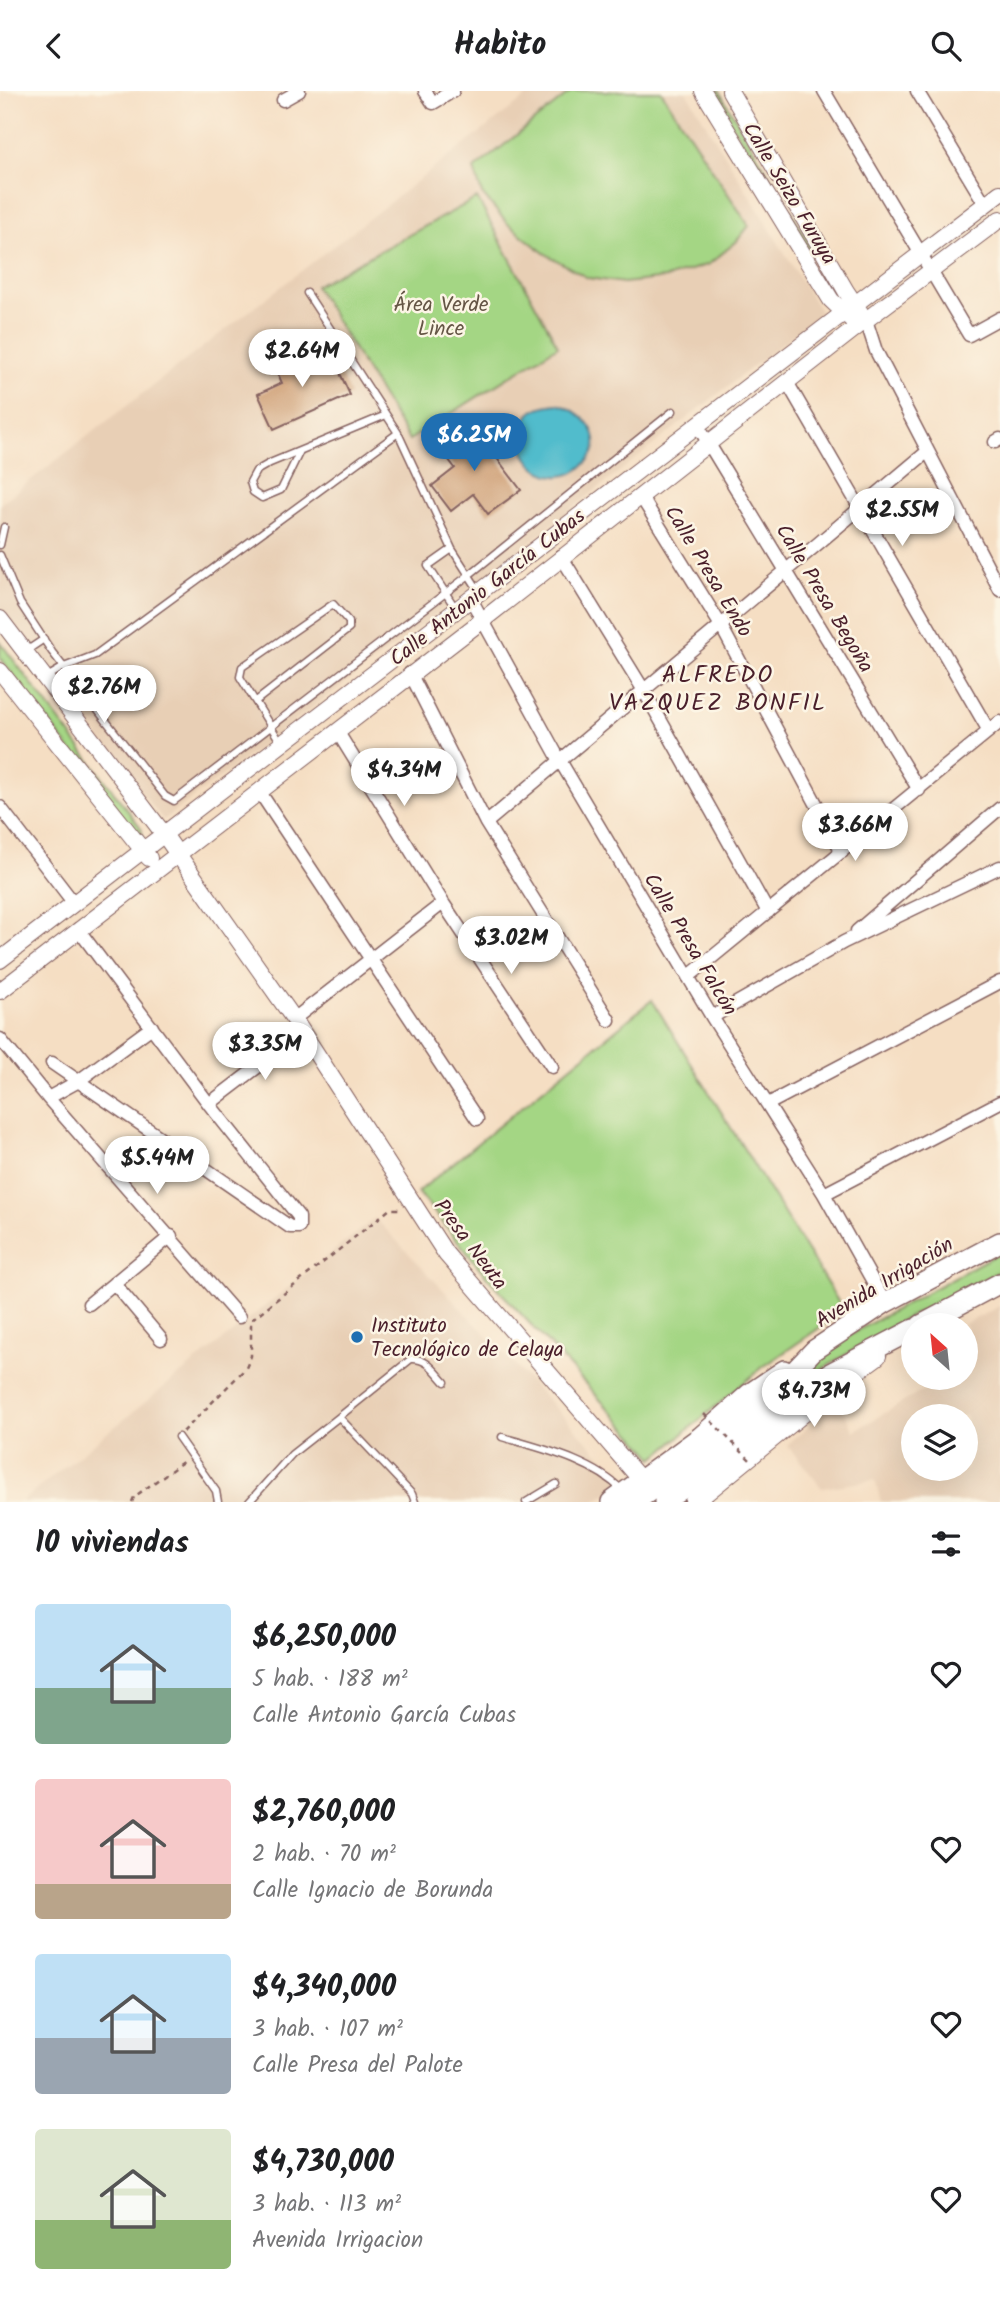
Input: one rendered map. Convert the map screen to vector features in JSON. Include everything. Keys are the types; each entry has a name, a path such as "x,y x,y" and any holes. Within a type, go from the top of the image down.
{"main road":[{"name":"Avenida Irrigación","path":"664,1502 716,1455 814,1350 885,1303 1000,1242"},
{"path":"944,1313 1000,1283"},
{"name":"Avenida Irrigación","path":"624,1499 716,1455 773,1417 830,1373 901,1335"},
{"path":"694,1502 840,1383 901,1338"},
{"path":"624,1499 641,1480 700,1437 750,1393 814,1350"}],"street":[{"path":"283,100 299,91"},
{"path":"425,91 433,103 453,91"},
{"name":"Calle Seizo Furuya","path":"703,91 831,300 850,310"},
{"name":"Calle Seizo Furuya","path":"730,91 850,310"},
{"path":"824,91 969,335 1000,318"},
{"path":"917,91 985,204"},
{"name":"Calle Antonio García Cubas","path":"1,957 1000,193"},
{"name":"Calle Antonio García Cubas","path":"0,991 1000,219"},
{"path":"850,310 862,323 1000,590"},
{"path":"787,382 989,731"},
{"name":"Calle Presa Begoña","path":"698,426 919,790"},
{"path":"486,823 928,451"},
{"name":"Calle Presa Endo","path":"640,495 720,624 842,852"},
{"path":"561,556 643,689 768,912"},
{"name":"Calle Presa Falcón","path":"476,596 484,619 559,759 712,1017 824,1194 885,1303"},
{"name":"Presa Neuta","path":"0,619 163,833 298,1026 446,1254 641,1480"},
{"path":"0,671 157,868"},
{"path":"410,673 486,823 609,1020"},
{"path":"688,977 1000,722"},
{"path":"337,731 443,903 552,1067"},
{"path":"259,791 477,1119"},
{"path":"0,807 73,902"},
{"path":"844,942 1000,808"},
{"path":"712,1017 844,942 1000,867"},
{"path":"209,1104 372,960 443,903"},
{"path":"52,1063 290,1227 299,1227 299,1217 209,1104 78,929"},
{"path":"768,1104 1000,982"},
{"path":"48,1098 77,1081 152,1027"},
{"path":"0,1039 239,1317"},
{"path":"824,1194 1000,1102"},
{"path":"89,1304 171,1236"},
{"path":"114,1283 161,1339"}],"lane":[{"path":"307,292 398,433 452,549 469,575 476,596"},
{"path":"0,555 20,603 44,639 165,796 174,801 446,593 673,411"},
{"path":"300,451 281,490 262,499 253,492 250,482 256,471 300,451 386,415"},
{"path":"45,679 64,667 95,655 398,433"},
{"path":"0,545 4,527"},
{"path":"452,549 428,566 457,610"},
{"path":"256,701 349,629 349,622 333,604 242,667 240,677 282,744"},
{"path":"25,652 44,639"},
{"path":"249,1502 292,1454 411,1359 419,1358 427,1362 445,1382"},
{"path":"339,1417 412,1495 415,1502"},
{"path":"178,1437 216,1491 218,1502"},
{"path":"502,1437 561,1454 613,1481 624,1499"},
{"path":"526,1502 556,1484"}],"path":[{"path":"178,1437 246,1368 251,1356 251,1321 390,1209 401,1209"},
{"path":"704,1414 753,1463"},
{"path":"132,1502 134,1497 192,1456"}],"shaded area":[{"path":"534,91 686,91 821,313 475,585 163,820 0,610 0,504"},
{"name":"Instituto Tecnológico de Celaya","path":"375,1218 625,1481 594,1502 21,1502"},
{"path":"1000,1306 1000,1502 881,1502 875,1480 822,1488 787,1445 838,1401 854,1431 924,1390 978,1390 978,1317"}],"green space":[{"path":"572,91 661,91 749,226 736,242 709,264 666,278 624,283 588,278 544,253 508,224 482,194 474,169"},
{"path":"711,91 719,91 841,295 840,301"},
{"name":"Área Verde Lince","path":"477,198 558,346 409,440 315,286"},
{"path":"0,642 141,828 143,838 135,835 0,658"},
{"path":"652,1000 844,1311 763,1367 654,1458 487,1277 418,1192"},
{"path":"1000,1252 1000,1271 917,1313 901,1313 901,1321 779,1396 840,1340"}],"water":[{"path":"557,404 576,412 584,419 594,435 595,445 593,454 586,463 570,474 555,476 541,471 530,462 523,449 521,435 525,421 536,409"}],"building":[{"path":"298,349 307,369 333,358 350,395 274,429 258,394 282,383 272,360"},
{"path":"471,424 521,490 488,514 473,494 451,511 432,486 455,468 439,447"}],"place":[{"name":"Instituto Tecnológico de Celaya","path":"357,1337"}],"district":[{"name":"ALFREDO VAZQUEZ BONFIL","path":"718,688"}]}
